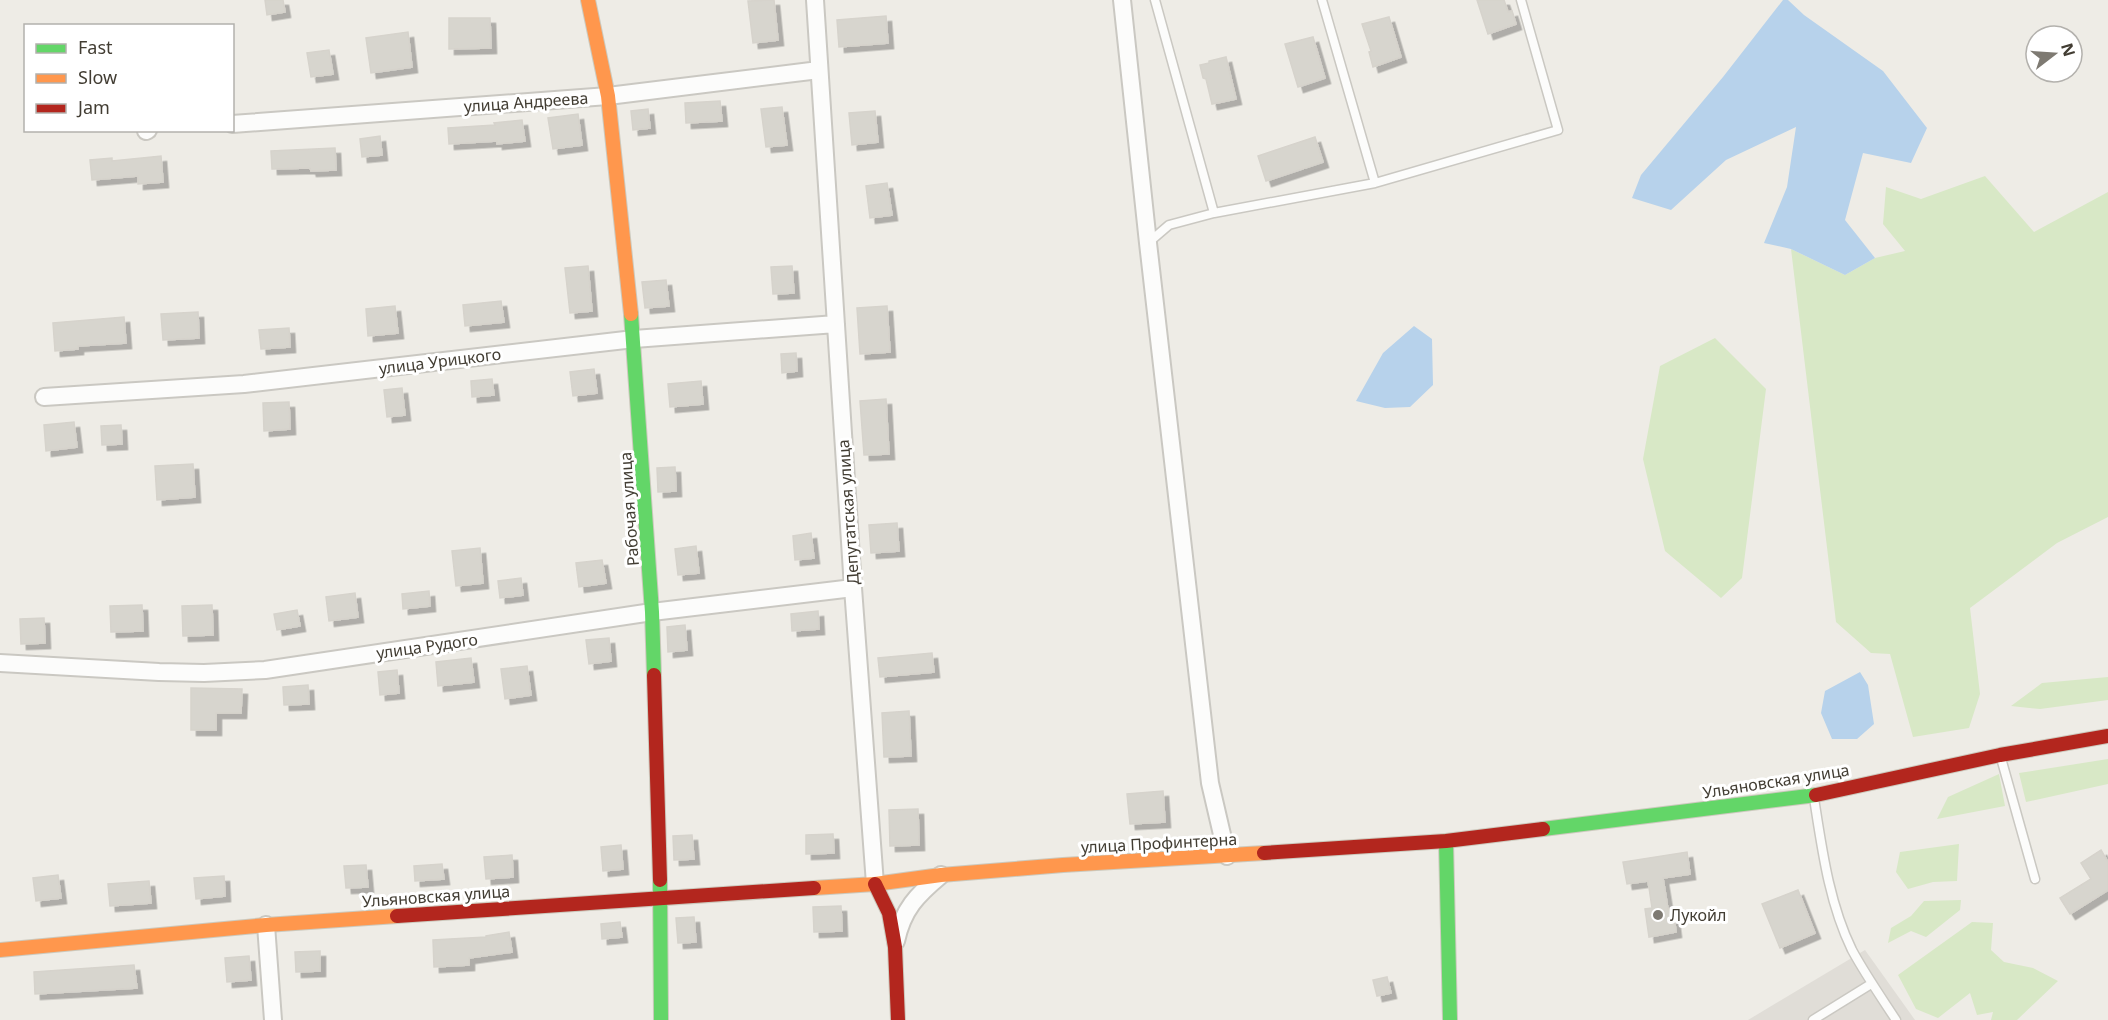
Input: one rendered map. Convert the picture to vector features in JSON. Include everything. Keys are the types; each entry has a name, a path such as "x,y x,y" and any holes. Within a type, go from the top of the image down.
{"street":[{"name":"Рабочая улица","path":"588,0 608,96 634,339 652,612 661,897 662,1020"},
{"name":"Депутатская улица","path":"815,0 853,588 875,884 889,913 895,947 898,1020"},
{"path":"1122,0 1210,783 1227,856"},
{"name":"улица Андреева","path":"234,124 608,96 819,70"},
{"name":"улица Урицкого","path":"44,397 244,384 634,339 836,324"},
{"name":"улица Рудого","path":"0,663 159,672 204,673 265,670 652,612 853,588"},
{"name":"Ульяновская улица","path":"1446,841 1813,796 2000,755 2108,736"},
{"path":"1446,841 1450,1020"},
{"name":"улица Профинтерна","path":"875,884 941,875 1063,865 1446,841"},
{"path":"895,947 900,923 909,906 941,875"},
{"name":"Ульяновская улица","path":"0,950 266,925 875,884"},
{"path":"266,925 273,1020"}],"lane":[{"path":"1155,0 1214,213"},
{"path":"1322,0 1376,183"},
{"path":"1148,243 1169,225 1214,213 1376,183 1558,130 1521,0"},
{"path":"2000,755 2035,879"},
{"path":"1813,796 1826,870 1851,948 1871,984 1896,1020"},
{"path":"1813,1020 1871,984"}],"shaded area":[{"path":"1865,950 1915,1020 1748,1020"}],"green space":[{"path":"1985,176 2034,232 2108,192 2108,517 2057,543 1970,608 1980,694 1969,728 1913,737 1890,654 1871,653 1836,622 1791,249 1845,275 1875,258 1905,251 1883,224 1886,187 1921,199"},
{"path":"1715,338 1766,389 1742,578 1721,598 1665,551 1643,459 1660,366"},
{"path":"2108,677 2108,700 2040,709 2011,706 2042,683"},
{"path":"2108,759 2108,784 2026,802 2019,773"},
{"path":"1999,774 2005,806 1937,819 1948,797"},
{"path":"1959,844 1957,881 1933,882 1908,889 1896,872 1900,852"},
{"path":"1961,900 1960,910 1926,937 1911,931 1888,943 1891,928 1911,916 1924,901"},
{"path":"1972,922 1993,923 1991,950 2004,962 2033,968 2058,981 2017,1020 1991,1020 1993,1012 1977,1015 1970,993 1938,1018 1916,1009 1898,975"}],"water":[{"path":"1783,0 1788,0 1804,15 1883,71 1927,128 1911,163 1863,153 1845,220 1875,258 1845,275 1791,249 1764,243 1787,187 1796,127 1726,160 1671,210 1632,198 1641,175 1723,77"},
{"path":"1414,326 1432,339 1433,385 1410,407 1385,408 1356,401 1383,353"},
{"path":"1860,672 1868,685 1874,724 1857,739 1832,739 1821,713 1825,691"}],"building":[{"path":"265,0 283,0 285,12 267,15"},
{"path":"774,0 778,40 753,43 748,1"},
{"path":"1477,0 1504,0 1508,12 1512,11 1516,24 1488,34"},
{"path":"886,16 888,43 839,47 837,20"},
{"path":"1389,17 1401,57 1373,67 1369,52 1371,51 1362,24"},
{"path":"449,18 490,18 491,48 449,49"},
{"path":"408,32 412,67 371,73 366,38"},
{"path":"1313,37 1325,78 1298,87 1285,44"},
{"path":"329,50 333,74 311,77 307,53"},
{"path":"1226,57 1236,99 1212,104 1200,65"},
{"path":"720,101 722,121 686,123 685,103"},
{"path":"782,107 787,145 766,147 761,109"},
{"path":"648,109 650,128 633,130 631,111"},
{"path":"875,111 878,142 852,145 849,113"},
{"path":"578,114 582,145 553,149 548,118"},
{"path":"522,120 525,141 497,144 497,141 449,144 448,128 495,125 494,123"},
{"path":"380,136 382,155 362,157 360,139"},
{"path":"1315,137 1323,162 1266,181 1258,156"},
{"path":"335,148 336,170 272,169 271,151"},
{"path":"161,156 163,182 138,184 138,176 92,180 90,160 112,158 112,161"},
{"path":"887,183 892,215 870,218 866,186"},
{"path":"588,266 592,311 570,313 565,268"},
{"path":"792,266 794,293 773,294 771,267"},
{"path":"666,280 669,306 645,308 642,282"},
{"path":"501,301 504,322 465,326 463,305"},
{"path":"395,306 398,333 368,336 366,309"},
{"path":"887,306 890,352 860,354 857,308"},
{"path":"198,312 199,338 163,340 161,314"},
{"path":"124,317 126,343 78,346 78,349 55,351 53,323"},
{"path":"289,328 290,347 261,349 259,330"},
{"path":"796,353 797,371 782,373 781,354"},
{"path":"594,369 597,393 573,396 570,372"},
{"path":"492,379 494,395 472,397 471,381"},
{"path":"701,381 703,404 670,407 668,384"},
{"path":"402,388 405,415 387,417 384,390"},
{"path":"886,399 889,454 864,455 860,401"},
{"path":"289,402 290,429 264,431 263,403"},
{"path":"74,422 77,447 46,451 44,425"},
{"path":"121,425 122,444 102,445 101,426"},
{"path":"193,464 195,497 157,500 155,466"},
{"path":"675,467 676,491 658,492 657,468"},
{"path":"897,523 899,551 871,553 869,525"},
{"path":"811,533 814,558 795,560 793,536"},
{"path":"696,546 699,573 678,575 675,549"},
{"path":"480,548 483,583 456,586 452,551"},
{"path":"602,560 606,583 579,587 576,563"},
{"path":"521,578 523,595 500,598 498,581"},
{"path":"429,591 430,606 403,609 402,594"},
{"path":"355,593 358,617 329,621 326,597"},
{"path":"142,605 143,631 111,632 110,606"},
{"path":"212,605 213,635 183,636 182,606"},
{"path":"297,610 300,626 277,630 274,614"},
{"path":"818,611 819,629 792,631 791,614"},
{"path":"44,618 45,643 21,644 20,619"},
{"path":"685,625 687,650 668,652 667,627"},
{"path":"609,638 611,661 589,664 586,640"},
{"path":"932,653 934,672 880,677 878,658"},
{"path":"471,658 474,682 438,686 436,662"},
{"path":"527,666 531,695 505,699 501,669"},
{"path":"397,670 399,693 380,695 378,672"},
{"path":"308,685 309,704 284,705 283,687"},
{"path":"191,688 242,689 241,713 216,713 216,730 191,730"},
{"path":"909,711 911,756 884,757 882,713"},
{"path":"1163,791 1165,822 1130,824 1127,794"},
{"path":"918,809 919,845 890,846 889,810"},
{"path":"833,834 834,853 806,854 806,835"},
{"path":"692,835 694,859 674,860 673,836"},
{"path":"621,845 623,869 603,871 601,847"},
{"path":"2101,850 2108,862 2108,890 2070,914 2060,898 2091,879 2081,863"},
{"path":"1687,852 1690,874 1663,878 1668,909 1673,908 1676,932 1649,937 1645,909 1652,908 1648,881 1627,884 1623,862"},
{"path":"512,855 513,877 486,879 484,857"},
{"path":"442,864 444,879 415,881 414,866"},
{"path":"366,865 368,887 346,888 344,866"},
{"path":"58,875 61,898 36,901 33,878"},
{"path":"224,876 225,896 196,899 194,878"},
{"path":"149,881 151,903 110,906 108,884"},
{"path":"1798,890 1815,933 1780,948 1762,904"},
{"path":"841,906 842,931 814,932 813,907"},
{"path":"694,917 696,942 678,943 676,918"},
{"path":"620,922 622,937 602,939 601,924"},
{"path":"509,932 512,952 469,958 469,965 434,967 433,940 486,937"},
{"path":"320,951 320,971 296,972 295,952"},
{"path":"249,956 251,980 227,982 225,958"},
{"path":"134,965 137,988 35,994 34,972"},
{"path":"1387,977 1391,993 1377,996 1373,980"}],"traffic: fast":[{"path":"631,314 652,612 654,675"},
{"path":"1543,829 1816,795"},
{"path":"1446,841 1450,1020"},
{"path":"660,880 661,1020"}],"traffic: slow":[{"path":"588,0 608,96 631,314"},
{"path":"814,888 1063,865 1264,853"},
{"path":"0,950 266,925 397,916"}],"traffic: jam":[{"path":"654,675 660,880"},
{"path":"1816,795 2000,755 2108,736"},
{"path":"1264,853 1446,841 1543,829"},
{"path":"875,884 889,913 895,947 898,1020"},
{"path":"397,916 814,888"}],"place":[{"name":"Лукойл","path":"1658,915"}]}
